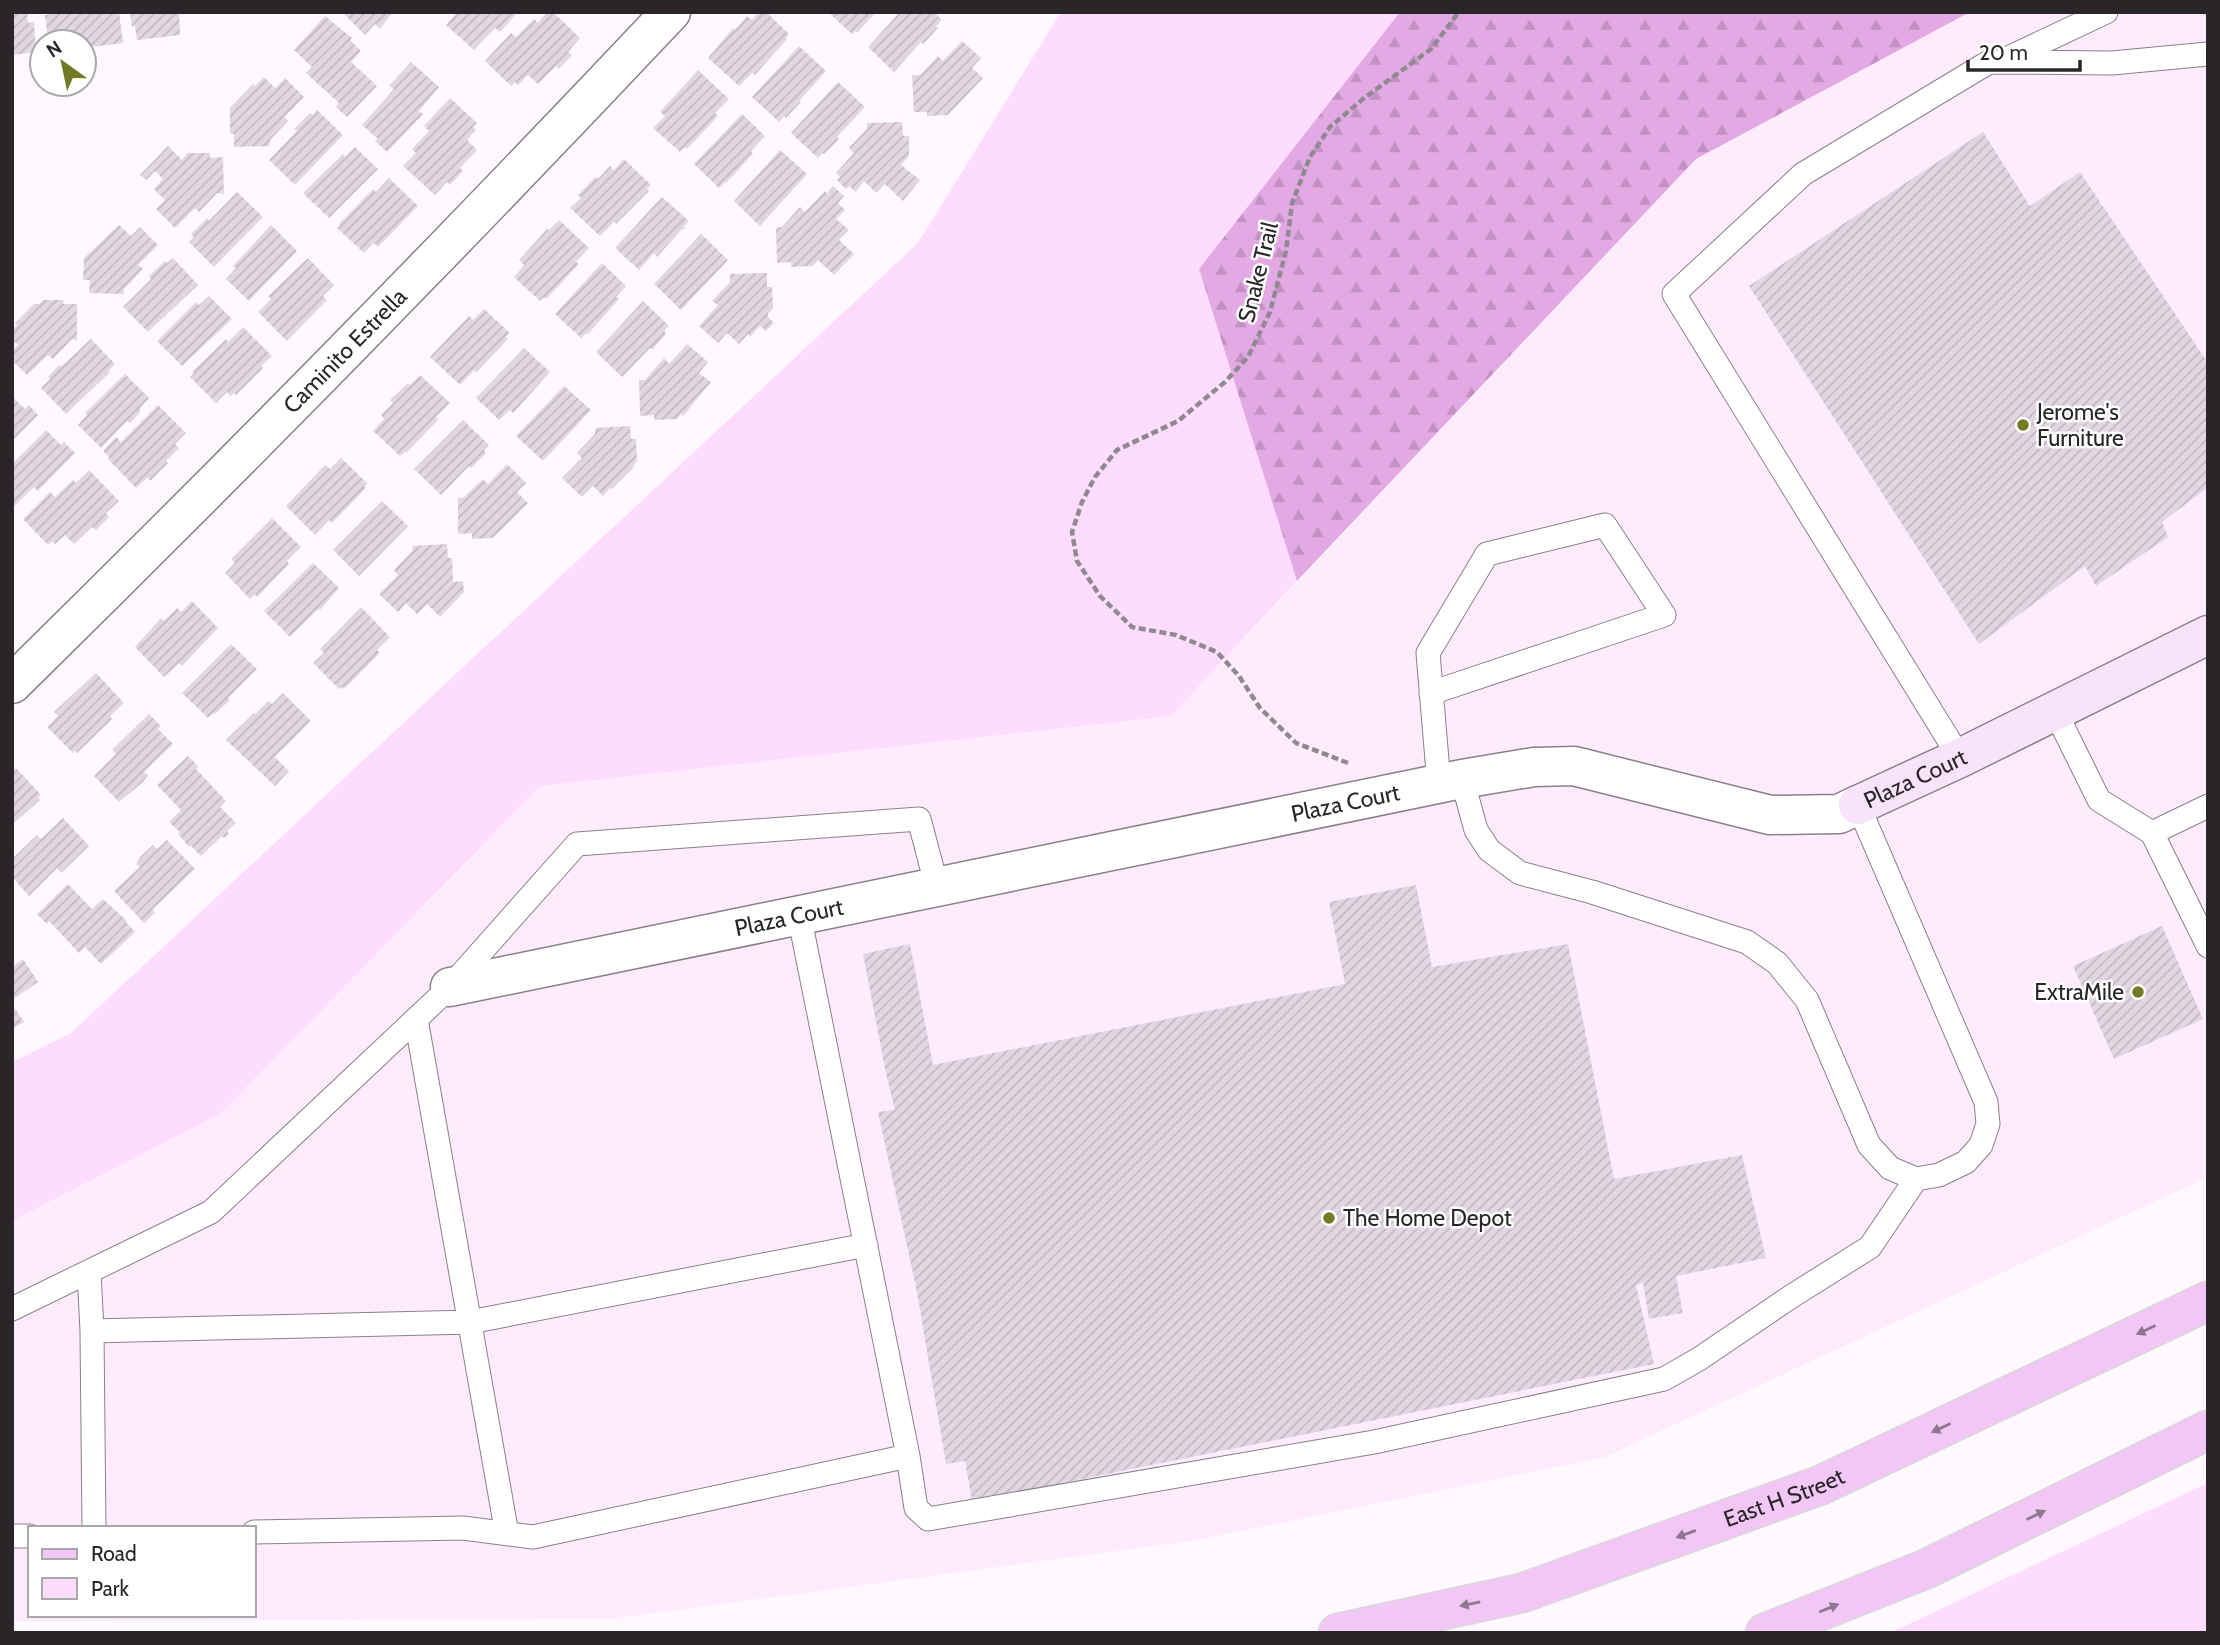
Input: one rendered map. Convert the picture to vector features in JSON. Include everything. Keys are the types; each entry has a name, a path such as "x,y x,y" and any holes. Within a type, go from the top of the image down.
{"main road":[{"name":"East H Street","path":"1338,1633 1522,1593 1821,1485 2208,1301"},
{"path":"1765,1633 1926,1569 2208,1430"}],"street":[{"name":"Caminito Estrella","path":"12,684 257,442 671,12"},
{"name":"Plaza Court","path":"450,987 1534,767 1574,766 1770,815 1839,814 1960,758 2208,635"}],"lane":[{"path":"1997,62 2106,12"},
{"path":"1960,758 1674,295 1803,174 1989,62 2112,62 2208,54"},
{"path":"1431,693 1664,615 1605,525 1487,554 1428,653 1431,693 1451,782 1489,850 1520,873 1592,892 1747,942 1777,963 1807,1000 1870,1145 1890,1168 1916,1179 1939,1175 1966,1162 1981,1145 1988,1124 1986,1102 1858,805"},
{"path":"2055,710 2099,800 2152,833 2208,946"},
{"path":"2152,833 2208,806"},
{"path":"12,1309 211,1212 450,987 577,844 919,819 937,887"},
{"path":"799,915 916,1508 928,1519 1374,1442 1664,1379 1870,1247 1916,1179"},
{"path":"416,1019 507,1534"},
{"path":"92,1331 470,1322 866,1245"},
{"path":"89,1272 94,1526"},
{"path":"256,1532 463,1528 533,1537 908,1457"}],"path":[{"name":"Snake Trail","path":"1353,765 1296,743 1260,708 1239,676 1217,652 1176,635 1132,627 1100,596 1077,561 1072,532 1082,502 1095,477 1117,450 1178,421 1225,382 1248,357 1270,312 1286,251 1292,203 1310,157 1330,127 1431,49 1459,12"}],"shaded area":[{"path":"1970,12 2208,12 2208,1177 1605,1457 1192,1541 610,1619 12,1621 12,1221 221,1113 540,786 1171,716 1696,159"}],"green space":[{"path":"1061,12 1400,12 1199,269 1297,581 1171,716 540,786 221,1113 12,1221 12,1062 71,1033 918,243"},
{"path":"1400,12 1970,12 1696,159 1297,581 1199,269"},
{"path":"2208,1483 2208,1633 1890,1633"}],"building":[{"path":"12,12 27,12 28,23 34,22 34,28 28,28 28,53 12,55"},
{"path":"63,12 119,12 123,43 98,46 98,28 46,28 45,15"},
{"path":"130,12 179,12 180,35 137,40"},
{"path":"342,12 393,12 380,29 375,24 365,35"},
{"path":"458,12 518,12 500,32 495,28 474,50 446,25"},
{"path":"547,12 553,12 580,38 568,52 572,55 559,69 556,66 538,84 528,75 518,85 515,82 511,86 485,61 511,33 516,37 534,19 538,23"},
{"path":"759,12 766,12 789,34 755,75 752,73 739,86 708,58 733,28 735,30 747,16 752,20"},
{"path":"828,12 876,12 857,33 855,31 852,34"},
{"path":"900,12 934,12 942,20 936,26 938,28 923,44 921,42 894,72 868,47"},
{"path":"325,16 352,38 350,40 361,51 351,62 377,86 347,117 336,107 339,103 306,73 312,67 294,50"},
{"path":"962,41 981,58 972,68 983,78 948,115 927,116 927,112 914,112 912,75 920,75 938,56 943,61"},
{"path":"799,46 826,71 799,101 801,102 779,122 752,97"},
{"path":"411,62 439,87 419,111 423,114 387,152 375,141 378,139 362,125 394,89 389,86"},
{"path":"698,70 729,99 715,113 718,116 687,149 685,147 680,152 653,128 665,116 660,112"},
{"path":"264,77 275,88 285,78 304,97 284,117 288,121 270,140 269,146 234,147 234,134 230,133 230,108 253,84 255,86"},
{"path":"838,82 865,107 837,137 839,139 818,158 791,133"},
{"path":"450,98 477,123 473,127 476,130 467,140 477,150 460,168 463,171 450,185 447,182 435,195 403,166 416,153 412,149 429,131 424,126"},
{"path":"317,110 343,135 295,185 269,160 297,131 294,129 310,113 313,115"},
{"path":"742,114 765,136 751,151 753,154 719,188 694,164"},
{"path":"902,122 903,136 909,136 909,156 901,165 920,180 903,201 885,184 876,193 864,181 856,192 849,186 846,189 837,180 840,177 836,173 854,153 849,148 867,129 867,123"},
{"name":"Jerome's Furniture","path":"1983,132 2030,206 2080,172 2208,363 2208,487 2162,522 2168,537 2096,586 2085,566 1979,644 1749,286"},
{"path":"168,146 182,160 188,153 210,153 210,158 223,157 224,194 217,193 199,212 195,208 175,228 156,209 165,200 154,189 163,179 155,171 146,180 140,175"},
{"path":"355,147 378,169 329,218 303,193 343,154 345,157"},
{"path":"780,150 807,174 760,226 734,201"},
{"path":"624,159 651,185 647,189 649,191 616,224 614,222 600,236 570,208 581,198 578,195 595,177 598,179 610,166 614,170"},
{"path":"389,178 418,206 378,247 374,243 364,253 337,228 373,189 376,192"},
{"path":"833,186 844,196 838,203 845,210 836,219 849,230 839,240 854,254 834,275 818,260 813,266 791,267 791,262 777,263 776,227 782,227 800,207 805,212 825,191 829,195 828,192"},
{"path":"237,192 263,217 214,267 189,242 194,237 191,234 207,218 209,221"},
{"path":"662,197 689,221 683,227 686,228 682,229 657,257 654,253 639,270 615,248"},
{"path":"559,220 589,248 576,262 579,264 546,299 544,297 540,301 514,277 524,265 519,260 547,229"},
{"path":"119,225 131,236 140,227 158,245 138,265 143,269 124,289 124,294 89,293 90,280 83,280 84,258"},
{"path":"271,225 297,251 249,301 226,279 236,268 233,266"},
{"path":"701,234 728,260 681,310 654,284"},
{"path":"173,258 198,285 148,332 123,307 151,279 149,276 165,261 167,263"},
{"path":"308,258 334,285 323,296 327,300 287,341 258,312 271,299 268,296"},
{"path":"602,263 626,286 616,297 619,299 588,334 581,338 555,314"},
{"path":"767,273 767,287 772,287 773,308 768,317 774,323 766,331 760,326 739,344 727,333 718,343 699,326 718,305 712,301 730,282 730,274"},
{"path":"209,296 232,319 182,366 157,341 196,302 199,305"},
{"path":"44,300 64,300 63,304 77,304 77,340 72,339 53,359 48,355 27,375 12,360 12,351 18,345 12,340 12,330 17,325 15,323 34,304"},
{"path":"643,301 669,326 664,331 666,334 652,350 650,348 622,377 596,352"},
{"path":"484,309 510,333 505,337 508,339 476,373 474,370 460,385 430,357 469,316 473,320"},
{"path":"243,327 272,356 236,395 234,393 231,396 227,392 216,403 190,377 226,339 228,342"},
{"path":"91,339 115,364 66,414 41,388 59,365 61,367"},
{"path":"687,344 708,362 699,373 711,382 683,416 681,414 677,419 654,420 654,415 640,416 639,380 645,380 664,358 669,364"},
{"path":"524,348 550,372 513,413 510,410 499,420 476,398"},
{"path":"125,374 149,398 130,423 127,421 101,448 78,425 87,415 85,413"},
{"path":"420,375 450,403 436,417 438,420 400,456 373,431 384,419 381,415 393,403 390,400"},
{"path":"564,386 591,410 543,461 516,436"},
{"path":"12,396 25,409 29,405 38,415 12,441"},
{"path":"158,405 186,433 175,444 179,448 166,461 168,463 150,481 148,477 136,488 103,451 116,437 121,442"},
{"path":"463,420 489,445 484,450 486,453 441,495 414,469"},
{"path":"630,426 631,439 636,439 637,460 632,469 603,496 593,486 582,497 562,478 582,458 577,453 595,434 595,428"},
{"path":"46,430 61,445 64,442 75,453 38,491 34,487 12,508 12,464"},
{"path":"341,458 367,483 364,486 366,488 332,523 329,520 315,535 286,506 325,465 330,469"},
{"path":"507,464 526,483 517,492 528,503 493,538 472,539 472,533 458,534 458,498 463,498 483,479 488,484"},
{"path":"89,470 119,501 106,513 109,517 96,530 92,527 74,544 65,535 55,544 52,541 48,545 23,519 50,492 55,497 73,480 76,483"},
{"path":"382,501 408,526 359,576 333,550"},
{"path":"272,518 301,547 287,561 289,564 257,597 255,594 250,599 225,573 235,563 231,559"},
{"path":"447,544 448,558 452,558 453,582 463,581 464,592 440,617 427,604 417,614 406,603 398,612 379,594 398,575 394,570 413,550 412,546"},
{"path":"313,563 339,588 320,610 290,637 264,611"},
{"path":"192,601 218,628 182,666 179,663 164,677 135,647 161,618 164,621 177,608 181,612"},
{"path":"361,607 390,637 377,650 380,653 344,689 339,689 313,663 324,653 320,649"},
{"path":"231,644 257,669 228,698 230,700 208,718 182,693"},
{"path":"96,673 124,703 110,716 112,719 77,753 73,753 47,727 58,716 54,712"},
{"path":"283,693 311,721 275,757 289,771 275,786 226,740 268,701 272,704"},
{"path":"149,714 161,726 158,729 173,744 144,772 148,775 143,782 119,802 94,776 116,754 112,750"},
{"path":"188,756 198,766 196,769 226,801 220,807 236,823 227,831 229,834 224,838 222,836 201,856 190,845 189,847 178,834 180,832 169,822 181,810 157,785"},
{"path":"16,768 41,795 38,797 40,800 12,825 12,772"},
{"path":"63,818 89,846 61,873 57,868 29,896 14,879 12,881 12,859 37,835 41,839"},
{"path":"167,840 195,869 153,909 155,913 144,923 114,891 140,867 136,864 141,856 153,845 157,849"},
{"path":"68,884 92,909 103,899 135,932 101,964 85,947 79,953 49,921 47,924 37,914"},
{"name":"The Home Depot","path":"1416,885 1432,967 1568,944 1614,1179 1742,1155 1766,1258 1676,1276 1683,1313 1649,1319 1643,1283 1636,1285 1654,1364 972,1501 965,1461 946,1464 917,1292 878,1112 895,1110 863,954 910,944 933,1065 1345,984 1329,902"},
{"name":"ExtraMile","path":"2162,926 2203,1019 2114,1059 2073,966"},
{"path":"23,959 38,982 12,1000 12,967"},
{"path":"12,1004 24,1022 12,1029"}],"place":[{"name":"Jerome's Furniture","path":"2023,425"},
{"name":"ExtraMile","path":"2138,992"},
{"name":"The Home Depot","path":"1329,1218"}]}
